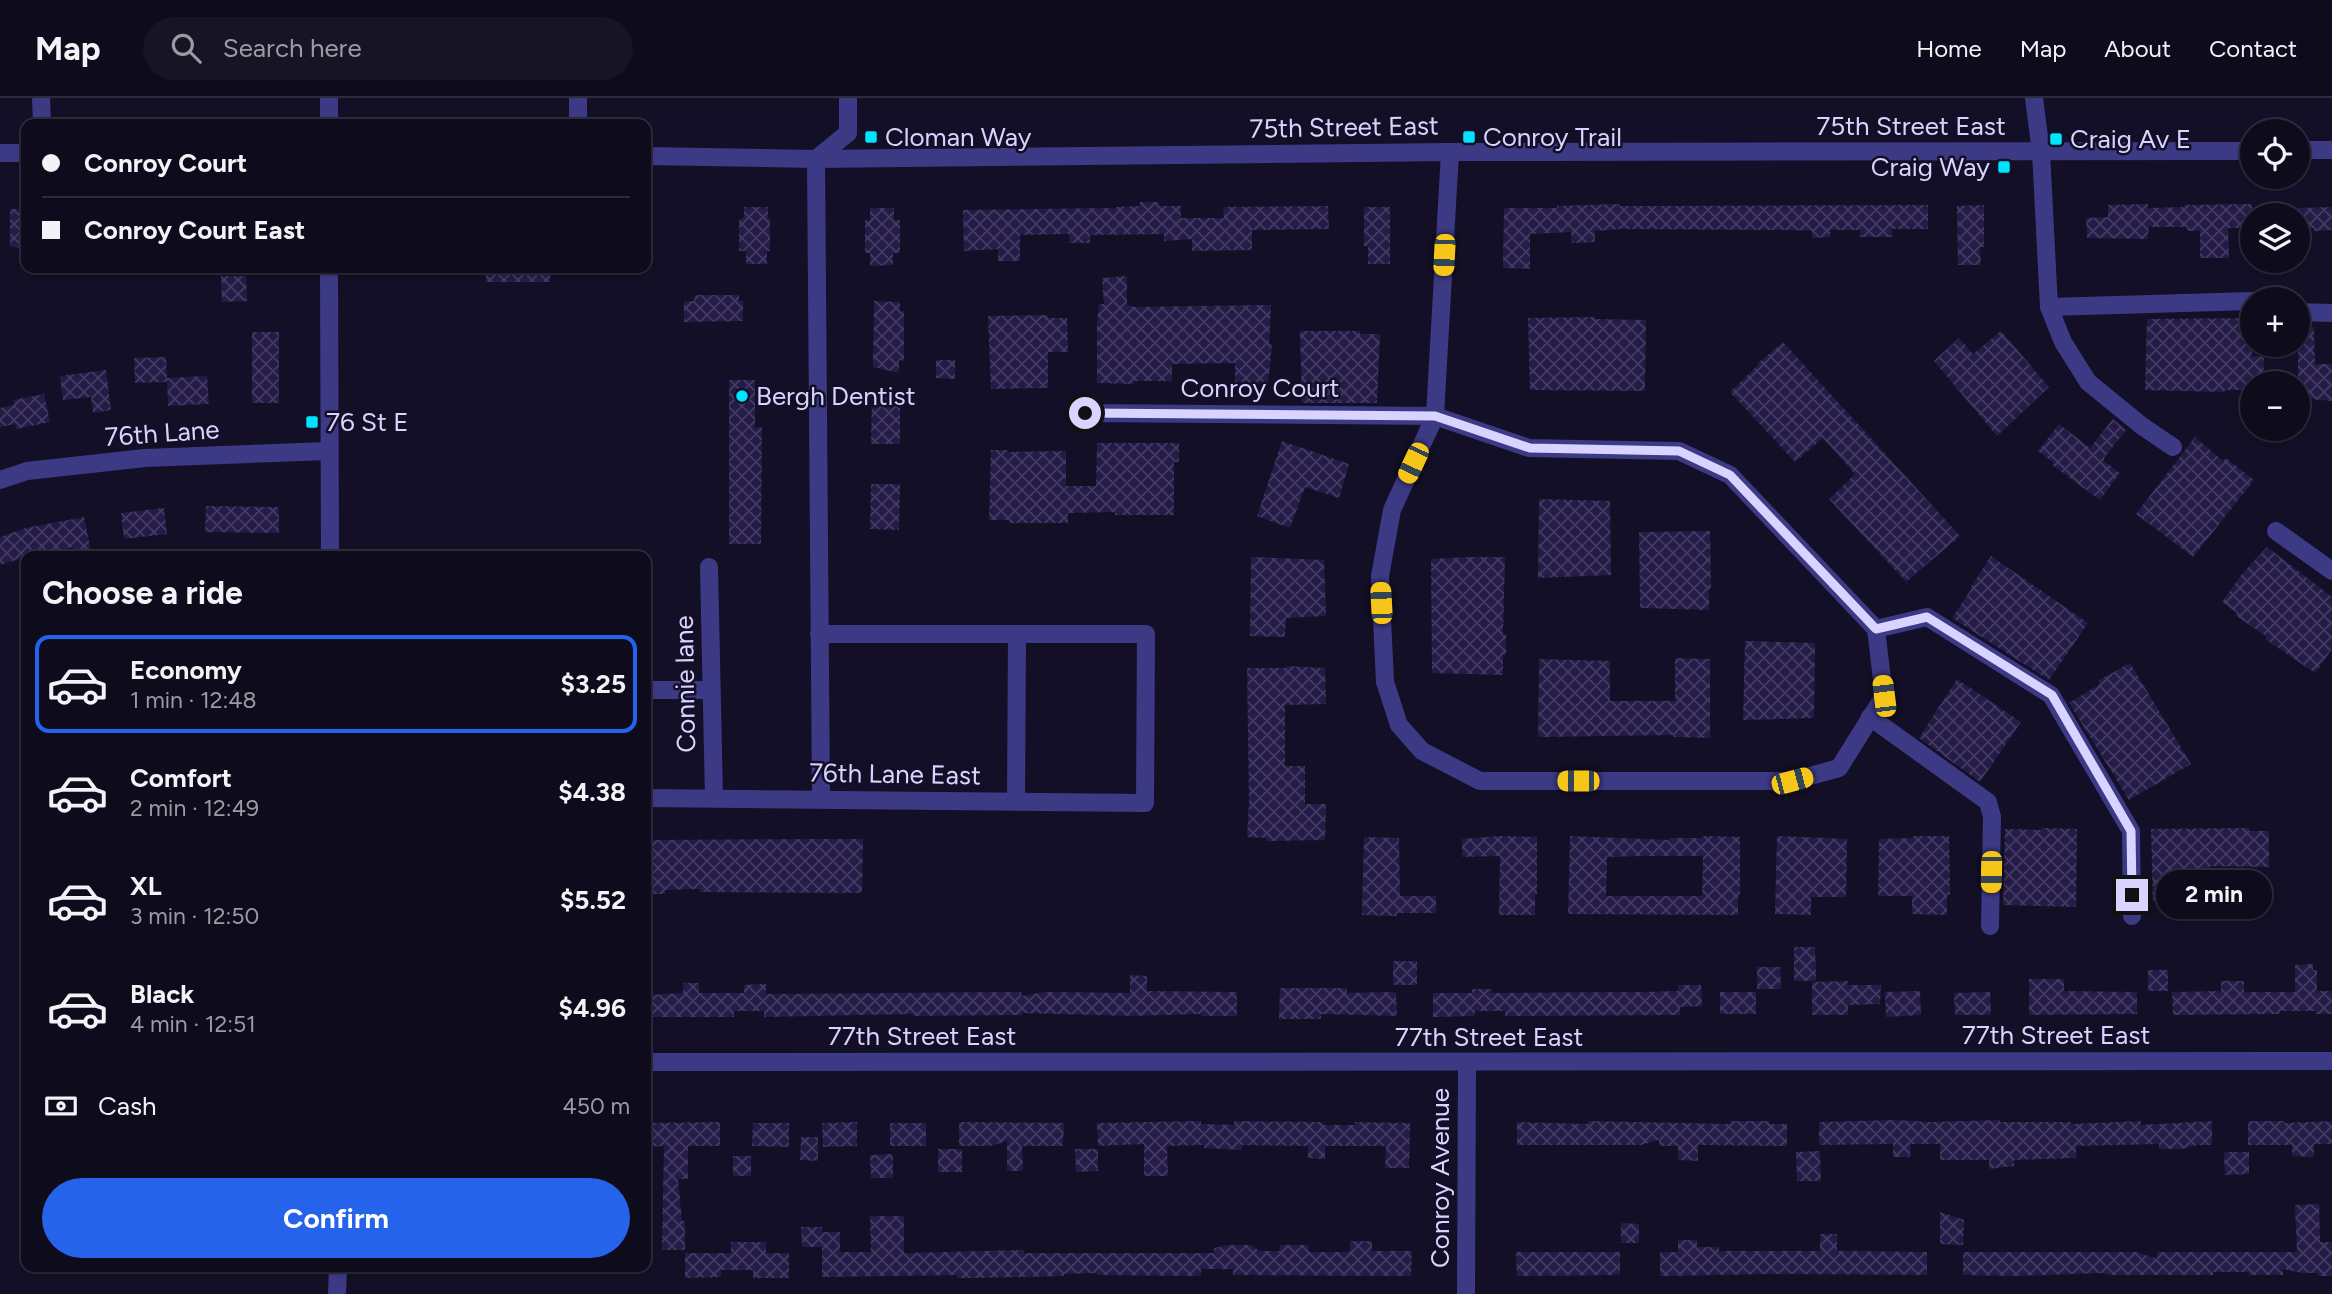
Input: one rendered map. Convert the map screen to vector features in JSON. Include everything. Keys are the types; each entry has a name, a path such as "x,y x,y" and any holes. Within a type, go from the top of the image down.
{"street":[{"path":"41,98 42,119"},
{"path":"329,98 329,119"},
{"path":"578,98 579,119"},
{"path":"821,799 816,159 848,133 849,98"},
{"path":"2034,98 2041,152 2049,307 2063,342 2088,382 2142,426 2173,447"},
{"path":"2310,150 2332,150"},
{"name":"75th Street East","path":"651,156 816,159 1450,152 2240,151"},
{"path":"1435,416 1530,448 1679,451 1730,475 1876,629 1884,696 1839,768 1792,781 1480,781 1422,751 1399,725 1385,682 1380,576 1392,510 1435,416 1450,152"},
{"path":"0,153 21,153"},
{"path":"329,273 330,551"},
{"path":"2049,307 2240,301"},
{"path":"2310,312 2332,313"},
{"name":"Conroy Court","path":"1085,413 1435,416"},
{"name":"76th Lane","path":"0,480 27,471 145,458 328,452"},
{"path":"2276,531 2332,571"},
{"name":"Connie lane","path":"709,568 714,798"},
{"path":"1876,629 1927,617 2052,695 2131,831 2132,916"},
{"path":"819,634 1017,634 1016,801"},
{"name":"76th Lane East","path":"651,798 1144,803 1146,634 1017,634"},
{"path":"651,690 711,690"},
{"path":"1870,717 1988,802 1992,817 1990,926"},
{"name":"77th Street East","path":"651,1062 2332,1061"},
{"name":"Conroy Avenue","path":"1466,1294 1467,1063"},
{"path":"337,1294 338,1272"}],"building":[{"path":"1140,202 1159,202 1159,206 1181,206 1181,218 1224,218 1223,207 1328,206 1329,229 1252,230 1252,250 1192,251 1192,239 1164,241 1164,234 1090,235 1090,243 1069,243 1069,234 1020,235 1020,261 998,261 998,249 964,251 963,210 1116,208 1140,206"},
{"path":"1619,204 1928,205 1928,229 1892,229 1892,237 1860,237 1860,230 1830,230 1830,237 1812,238 1812,231 1793,230 1620,229 1595,231 1595,242 1572,243 1571,232 1530,234 1530,269 1503,268 1504,208"},
{"path":"2148,204 2148,208 2240,204 2240,228 2228,228 2229,258 2200,258 2200,231 2187,231 2187,227 2149,227 2147,239 2087,238 2086,218 2108,217 2108,205"},
{"path":"1984,205 1981,265 1958,265 1957,206"},
{"path":"744,207 768,207 770,251 767,251 767,264 746,264 746,251 739,251 739,220 744,217"},
{"path":"1364,207 1390,207 1390,264 1368,264 1368,246 1364,246"},
{"path":"2332,207 2332,230 2314,231 2314,228 2310,228 2310,208"},
{"path":"870,208 894,208 894,220 900,220 900,253 893,253 893,265 870,266 870,253 865,253 865,220 870,220"},
{"path":"10,209 21,209 21,248 10,247"},
{"path":"486,273 550,273 550,282 486,282"},
{"path":"221,276 246,276 247,301 222,302"},
{"path":"1127,276 1127,305 1134,307 1271,305 1269,344 1272,344 1268,383 1235,382 1235,363 1172,364 1172,381 1097,383 1097,324 1099,304 1104,304 1102,278"},
{"path":"695,295 739,295 739,301 743,301 743,321 684,322 684,301 694,301"},
{"path":"874,301 900,302 900,311 904,311 904,361 899,360 899,373 873,367"},
{"path":"1048,315 1048,318 1067,318 1068,352 1048,352 1048,388 991,389 988,316"},
{"path":"1595,317 1646,320 1645,391 1530,390 1528,318"},
{"path":"2240,318 2240,357 2264,357 2263,371 2240,371 2240,390 2145,390 2147,319"},
{"path":"2310,327 2314,327 2315,364 2332,364 2332,401 2310,399 2310,371 2298,371 2298,357 2310,357"},
{"path":"1300,331 1360,331 1360,334 1380,334 1377,403 1302,403"},
{"path":"2001,331 2049,387 1997,436 1934,361 1959,338 1973,354"},
{"path":"252,332 279,332 279,403 252,403"},
{"path":"1783,342 1960,536 1906,582 1829,499 1855,474 1823,438 1795,462 1730,392"},
{"path":"166,357 167,378 207,376 209,404 168,406 167,382 135,383 134,358"},
{"path":"936,360 955,360 955,379 936,378"},
{"path":"106,370 111,410 93,413 91,397 63,400 60,376"},
{"path":"729,380 755,380 755,427 762,427 761,544 729,544"},
{"path":"44,394 50,422 16,429 15,424 0,427 0,408 14,405 13,400"},
{"path":"872,397 900,397 900,444 871,444"},
{"path":"2113,419 2126,430 2104,461 2120,473 2100,500 2052,465 2054,463 2038,451 2059,424 2090,448"},
{"path":"2195,437 2223,461 2226,458 2254,480 2193,557 2136,514"},
{"path":"1282,441 1349,464 1339,498 1305,487 1290,528 1257,516"},
{"path":"1097,443 1179,443 1179,462 1174,462 1174,515 1068,513 1068,523 1009,523 1009,520 989,520 991,450 1066,451 1066,486 1096,486"},
{"path":"871,484 900,484 899,530 870,529"},
{"path":"1539,499 1610,501 1611,575 1538,578"},
{"path":"206,506 279,507 279,533 205,532"},
{"path":"164,508 167,534 124,539 121,513"},
{"path":"84,517 91,551 73,551 73,547 53,551 21,551 21,558 0,565 0,537 26,528"},
{"path":"1710,531 1709,610 1640,608 1639,532"},
{"path":"2267,547 2332,597 2332,649 2315,673 2265,639 2267,637 2235,615 2237,613 2222,602 2242,574"},
{"path":"1991,556 2088,623 2049,680 1952,618"},
{"path":"1251,557 1324,560 1326,616 1286,618 1285,637 1250,636"},
{"path":"1505,557 1503,635 1506,635 1506,655 1503,655 1503,675 1432,673 1431,559"},
{"path":"1745,641 1815,643 1814,718 1743,720"},
{"path":"1675,658 1710,659 1710,738 1673,735 1538,737 1539,659 1610,661 1610,701 1675,701"},
{"path":"2130,663 2191,764 2129,800 2069,703 2100,684 2098,681"},
{"path":"1247,668 1325,668 1326,704 1285,705 1285,766 1305,766 1305,804 1326,804 1325,840 1266,841 1266,838 1247,837"},
{"path":"1957,679 2021,722 1980,782 1919,738"},
{"path":"2249,828 2249,831 2269,831 2269,867 2210,866 2209,903 2153,902 2151,829"},
{"path":"2005,829 2077,829 2076,907 2003,905"},
{"path":"1570,836 1669,840 1703,836 1740,837 1738,915 1568,914","holes":["1703,856 1702,896 1606,896 1607,857"]},
{"path":"1777,836 1847,839 1846,897 1811,897 1811,915 1775,914"},
{"path":"1949,836 1950,895 1947,895 1947,915 1912,914 1912,896 1878,896 1879,839"},
{"path":"1364,837 1399,838 1400,896 1436,896 1436,913 1362,915"},
{"path":"1537,837 1535,915 1499,915 1500,856 1462,857 1462,839"},
{"path":"863,839 862,893 700,892 700,889 665,890 665,894 651,894 651,840"},
{"path":"1794,947 1815,947 1816,981 1794,981"},
{"path":"1393,961 1417,961 1417,985 1393,985"},
{"path":"2313,964 2313,970 2317,970 2317,991 2332,991 2332,1014 2280,1011 2280,1014 2173,1015 2172,992 2221,991 2221,981 2244,981 2244,992 2295,992 2295,965"},
{"path":"1757,967 1780,967 1781,989 1757,989"},
{"path":"2148,970 2168,970 2168,991 2148,991"},
{"path":"1130,975 1147,976 1147,991 1237,992 1237,1016 1022,1013 764,1017 764,1011 734,1011 734,1017 651,1017 651,995 683,993 683,983 699,983 699,993 744,993 744,985 766,984 766,994 1021,992 1022,996 1044,992 1130,993"},
{"path":"2029,979 2064,979 2064,991 2137,992 2137,1014 2029,1015"},
{"path":"1848,981 1848,985 1881,985 1880,1004 1848,1005 1848,1015 1812,1015 1812,982"},
{"path":"1678,985 1701,985 1702,1006 1680,1007 1680,1015 1505,1016 1505,1011 1475,1011 1474,1016 1433,1017 1433,993 1472,993 1472,989 1492,989 1492,993 1678,991"},
{"path":"1280,988 1347,988 1347,993 1396,992 1397,1016 1321,1014 1321,1019 1279,1019"},
{"path":"1920,991 1921,1015 1886,1017 1885,992"},
{"path":"1720,992 1756,992 1756,1014 1720,1014"},
{"path":"1990,992 1991,1015 1955,1015 1954,993"},
{"path":"2000,1120 2071,1124 2141,1121 2141,1125 2212,1121 2212,1145 2182,1149 2159,1149 2159,1144 2076,1146 2076,1158 2014,1160 2014,1166 1989,1169 1989,1160 1940,1160 1940,1144 1911,1144 1910,1157 1893,1157 1893,1144 1819,1145 1819,1122"},
{"path":"1201,1121 1201,1124 1234,1125 1234,1121 1323,1122 1323,1125 1355,1125 1355,1122 1410,1123 1409,1168 1385,1168 1386,1146 1325,1146 1325,1159 1308,1158 1308,1146 1242,1145 1242,1150 1204,1148 1204,1145 1167,1146 1168,1176 1144,1176 1144,1144 1098,1146 1097,1123"},
{"path":"1588,1121 1730,1124 1730,1121 1769,1121 1770,1124 1787,1124 1787,1146 1698,1145 1698,1161 1678,1160 1678,1146 1659,1146 1659,1140 1641,1145 1517,1145 1517,1122 1588,1124"},
{"path":"2248,1121 2332,1121 2332,1144 2314,1144 2314,1157 2292,1156 2292,1145 2248,1145"},
{"path":"720,1122 720,1146 688,1146 688,1179 678,1179 682,1221 685,1221 685,1250 662,1250 664,1146 651,1147 651,1123"},
{"path":"857,1122 857,1146 823,1147 822,1123"},
{"path":"959,1122 1064,1123 1063,1146 1022,1146 1023,1171 1007,1171 1007,1141 990,1146 959,1146"},
{"path":"753,1123 789,1123 789,1147 752,1146"},
{"path":"890,1123 926,1123 926,1146 890,1146"},
{"path":"801,1137 818,1137 818,1161 800,1160"},
{"path":"938,1149 962,1149 962,1172 938,1172"},
{"path":"1075,1149 1098,1149 1098,1171 1076,1172"},
{"path":"1820,1151 1821,1181 1797,1181 1796,1152"},
{"path":"2224,1152 2249,1152 2249,1174 2225,1175"},
{"path":"893,1154 893,1178 871,1178 870,1155"},
{"path":"733,1156 751,1156 751,1176 733,1176"},
{"path":"2319,1204 2320,1242 2332,1242 2332,1276 2283,1269 2283,1275 2213,1272 2213,1275 1963,1275 1963,1252 2137,1252 2157,1259 2157,1252 2297,1252 2295,1205"},
{"path":"1940,1212 1964,1220 1963,1245 1940,1244"},
{"path":"870,1216 904,1216 904,1253 1024,1250 1024,1253 1214,1253 1214,1248 1227,1245 1252,1245 1259,1251 1280,1251 1280,1245 1309,1245 1309,1252 1350,1252 1350,1241 1372,1241 1372,1251 1412,1251 1411,1276 1233,1275 1233,1269 1201,1269 1201,1276 1097,1273 973,1278 957,1278 957,1275 822,1277 822,1247 802,1247 801,1227 822,1227 822,1232 840,1232 840,1252 871,1252"},
{"path":"1621,1223 1639,1224 1639,1243 1621,1243"},
{"path":"1820,1234 1837,1234 1837,1251 1927,1252 1927,1275 1660,1276 1660,1252 1678,1252 1678,1240 1697,1240 1697,1247 1719,1247 1719,1251 1820,1251"},
{"path":"731,1242 766,1242 766,1253 789,1253 789,1278 753,1278 753,1270 721,1270 721,1277 685,1278 685,1253 731,1253"},
{"path":"1516,1252 1620,1252 1620,1275 1517,1276"}],"place":[{"name":"Cloman Way","path":"871,137"},
{"name":"Conroy Trail","path":"1469,137"},
{"name":"Craig Av E","path":"2056,139"},
{"name":"Craig Way","path":"2004,167"},
{"name":"Bergh Dentist","path":"742,396"},
{"name":"76 St E","path":"312,422"}],"route":[{"path":"1085,413 1435,416 1530,448 1679,451 1730,475 1876,629 1927,617 2052,695 2131,831 2132,895"}]}
